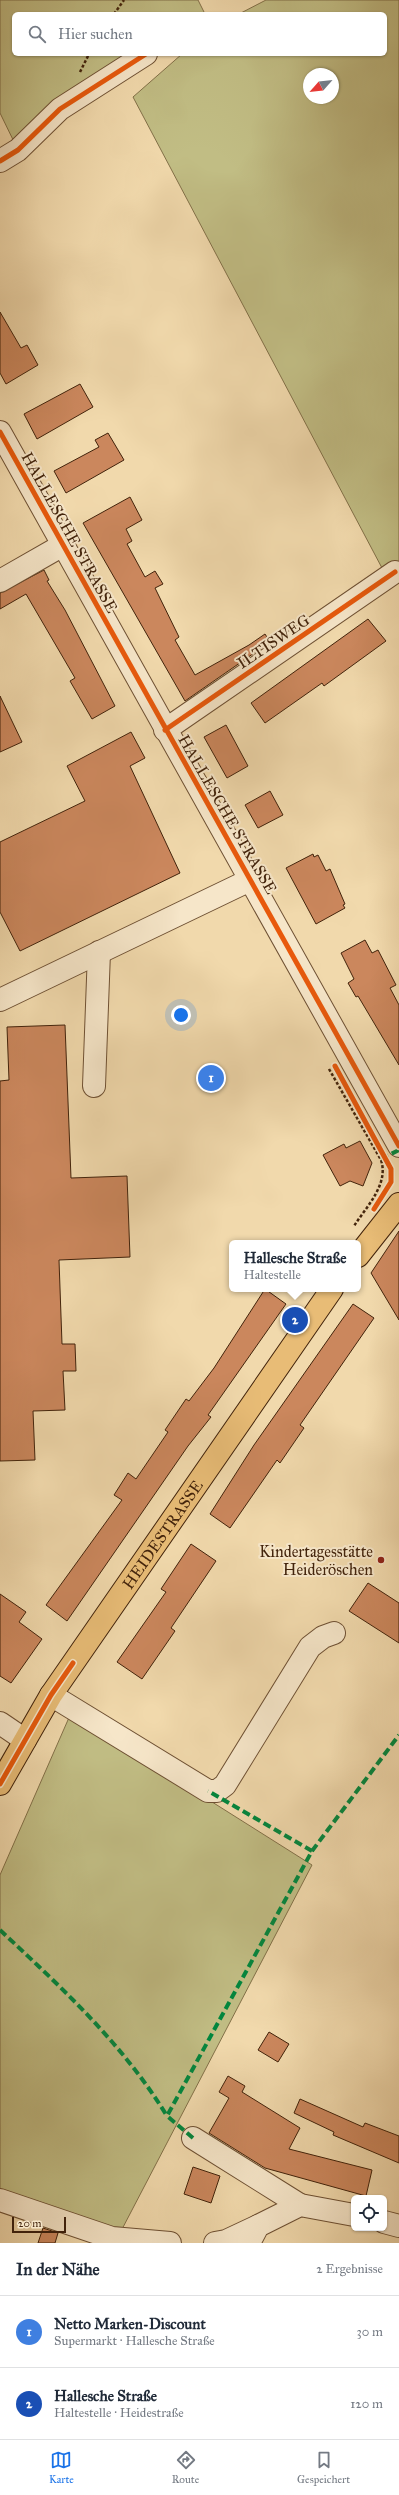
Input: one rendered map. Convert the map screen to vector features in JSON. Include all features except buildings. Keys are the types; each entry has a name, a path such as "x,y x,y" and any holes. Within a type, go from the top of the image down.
{"main road":[{"path":"361,1251 388,1204"},
{"name":"HEIDESTRASSE","path":"0,1784 51,1695 330,1292"}],"street":[{"path":"0,162 18,150 60,109 143,56"},
{"name":"HALLESCHE STRASSE","path":"3,447 63,545 250,880 393,1154"},
{"path":"0,581 63,545"},
{"name":"ILTISWEG","path":"165,730 395,572"},
{"path":"0,1000 250,880"},
{"path":"94,1086 99,952"},
{"path":"51,1695 208,1791 217,1791 225,1785 310,1647 323,1636 334,1632"},
{"path":"0,1723 25,1740"},
{"path":"193,2138 300,2206 351,2214"},
{"path":"0,2200 112,2238 170,2243"},
{"path":"215,2243 253,2234 300,2206"},
{"path":"387,2223 399,2226"}],"path":[{"path":"115,12 124,0"},
{"path":"332,1067 393,1154"},
{"path":"332,1067 381,1160 384,1173 378,1188 351,1230"},
{"path":"374,1209 388,1204"}],"shaded area":[{"path":"0,0 198,0 204,12 12,12 12,56 143,56 18,150 0,113"},
{"path":"266,0 399,0 399,580 382,568 133,97 180,56 387,56 387,12 243,12"},
{"path":"71,1713 312,1865 120,2233 0,2192 0,1875"}],"marked path":[{"path":"381,1159 399,1150"},
{"path":"312,1851 399,1735"},
{"path":"193,2138 167,2116 312,1851 208,1791"},
{"path":"0,1930 90,2017 131,2065 167,2116"}],"cycle path":[{"path":"0,161 18,150 60,109 143,56"},
{"path":"0,432 399,1146"},
{"path":"165,730 395,572"},
{"path":"335,1066 391,1169 391,1182 374,1209"},
{"path":"0,1784 51,1695 73,1663"}],"place":[{"name":"Netto Marken-Discount","path":"211,1078"},
{"name":"Hallesche Straße","path":"295,1320"},
{"name":"Kindertagesstätte Heideröschen","path":"381,1560"}]}
